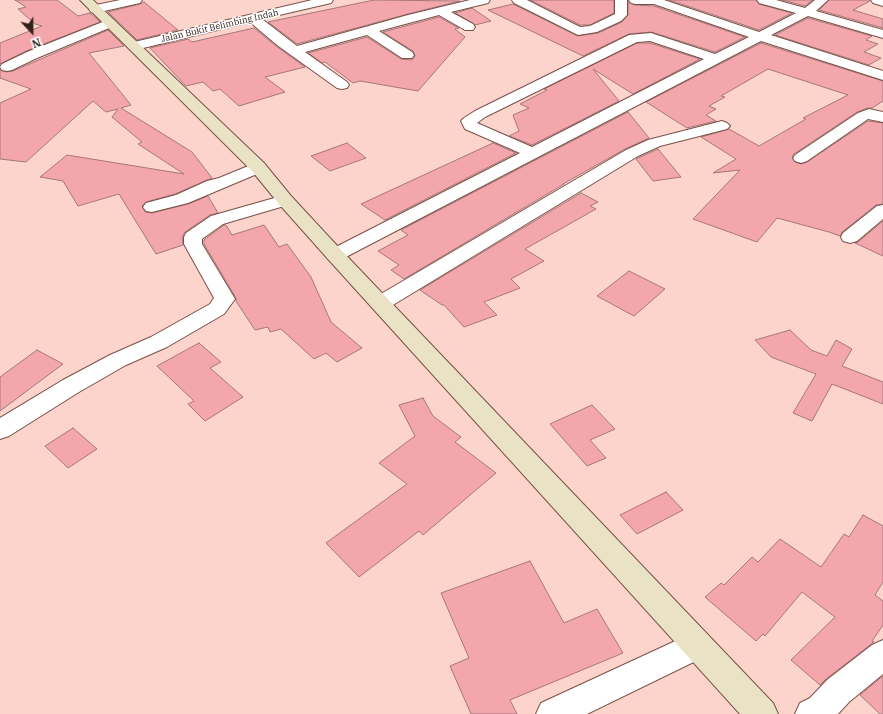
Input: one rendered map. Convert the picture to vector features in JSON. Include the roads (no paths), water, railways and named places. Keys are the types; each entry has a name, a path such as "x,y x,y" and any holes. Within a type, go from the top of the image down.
{"street":[{"path":"7,67 32,55 97,10 136,0"},
{"name":"Jalan Bukit Belimbing Indah","path":"132,43 298,0"},
{"name":"Jalan Bukit Belimbing Indah","path":"132,43 254,19 327,0"},
{"path":"295,51 368,30 484,0"},
{"path":"518,0 578,31 593,29 618,18 622,12 621,0"},
{"path":"635,0 655,1 883,76"},
{"path":"763,0 883,34"},
{"path":"335,254 807,12 822,0"},
{"path":"877,0 883,2"},
{"path":"97,10 258,167 285,200 762,714"},
{"path":"442,12 469,27"},
{"path":"254,19 342,85"},
{"path":"368,30 407,55"},
{"path":"534,153 470,126 469,121 480,114 634,38 651,37 716,59"},
{"path":"801,158 863,116 868,114 883,117"},
{"path":"381,303 632,153 660,142 722,126"},
{"path":"152,207 182,199 258,167"},
{"path":"0,430 118,360 158,342 217,309 226,299 193,244 193,237 217,220 285,200"},
{"path":"850,237 883,210"},
{"path":"552,714 697,645"},
{"path":"811,714 821,709 838,691 883,655"}]}
